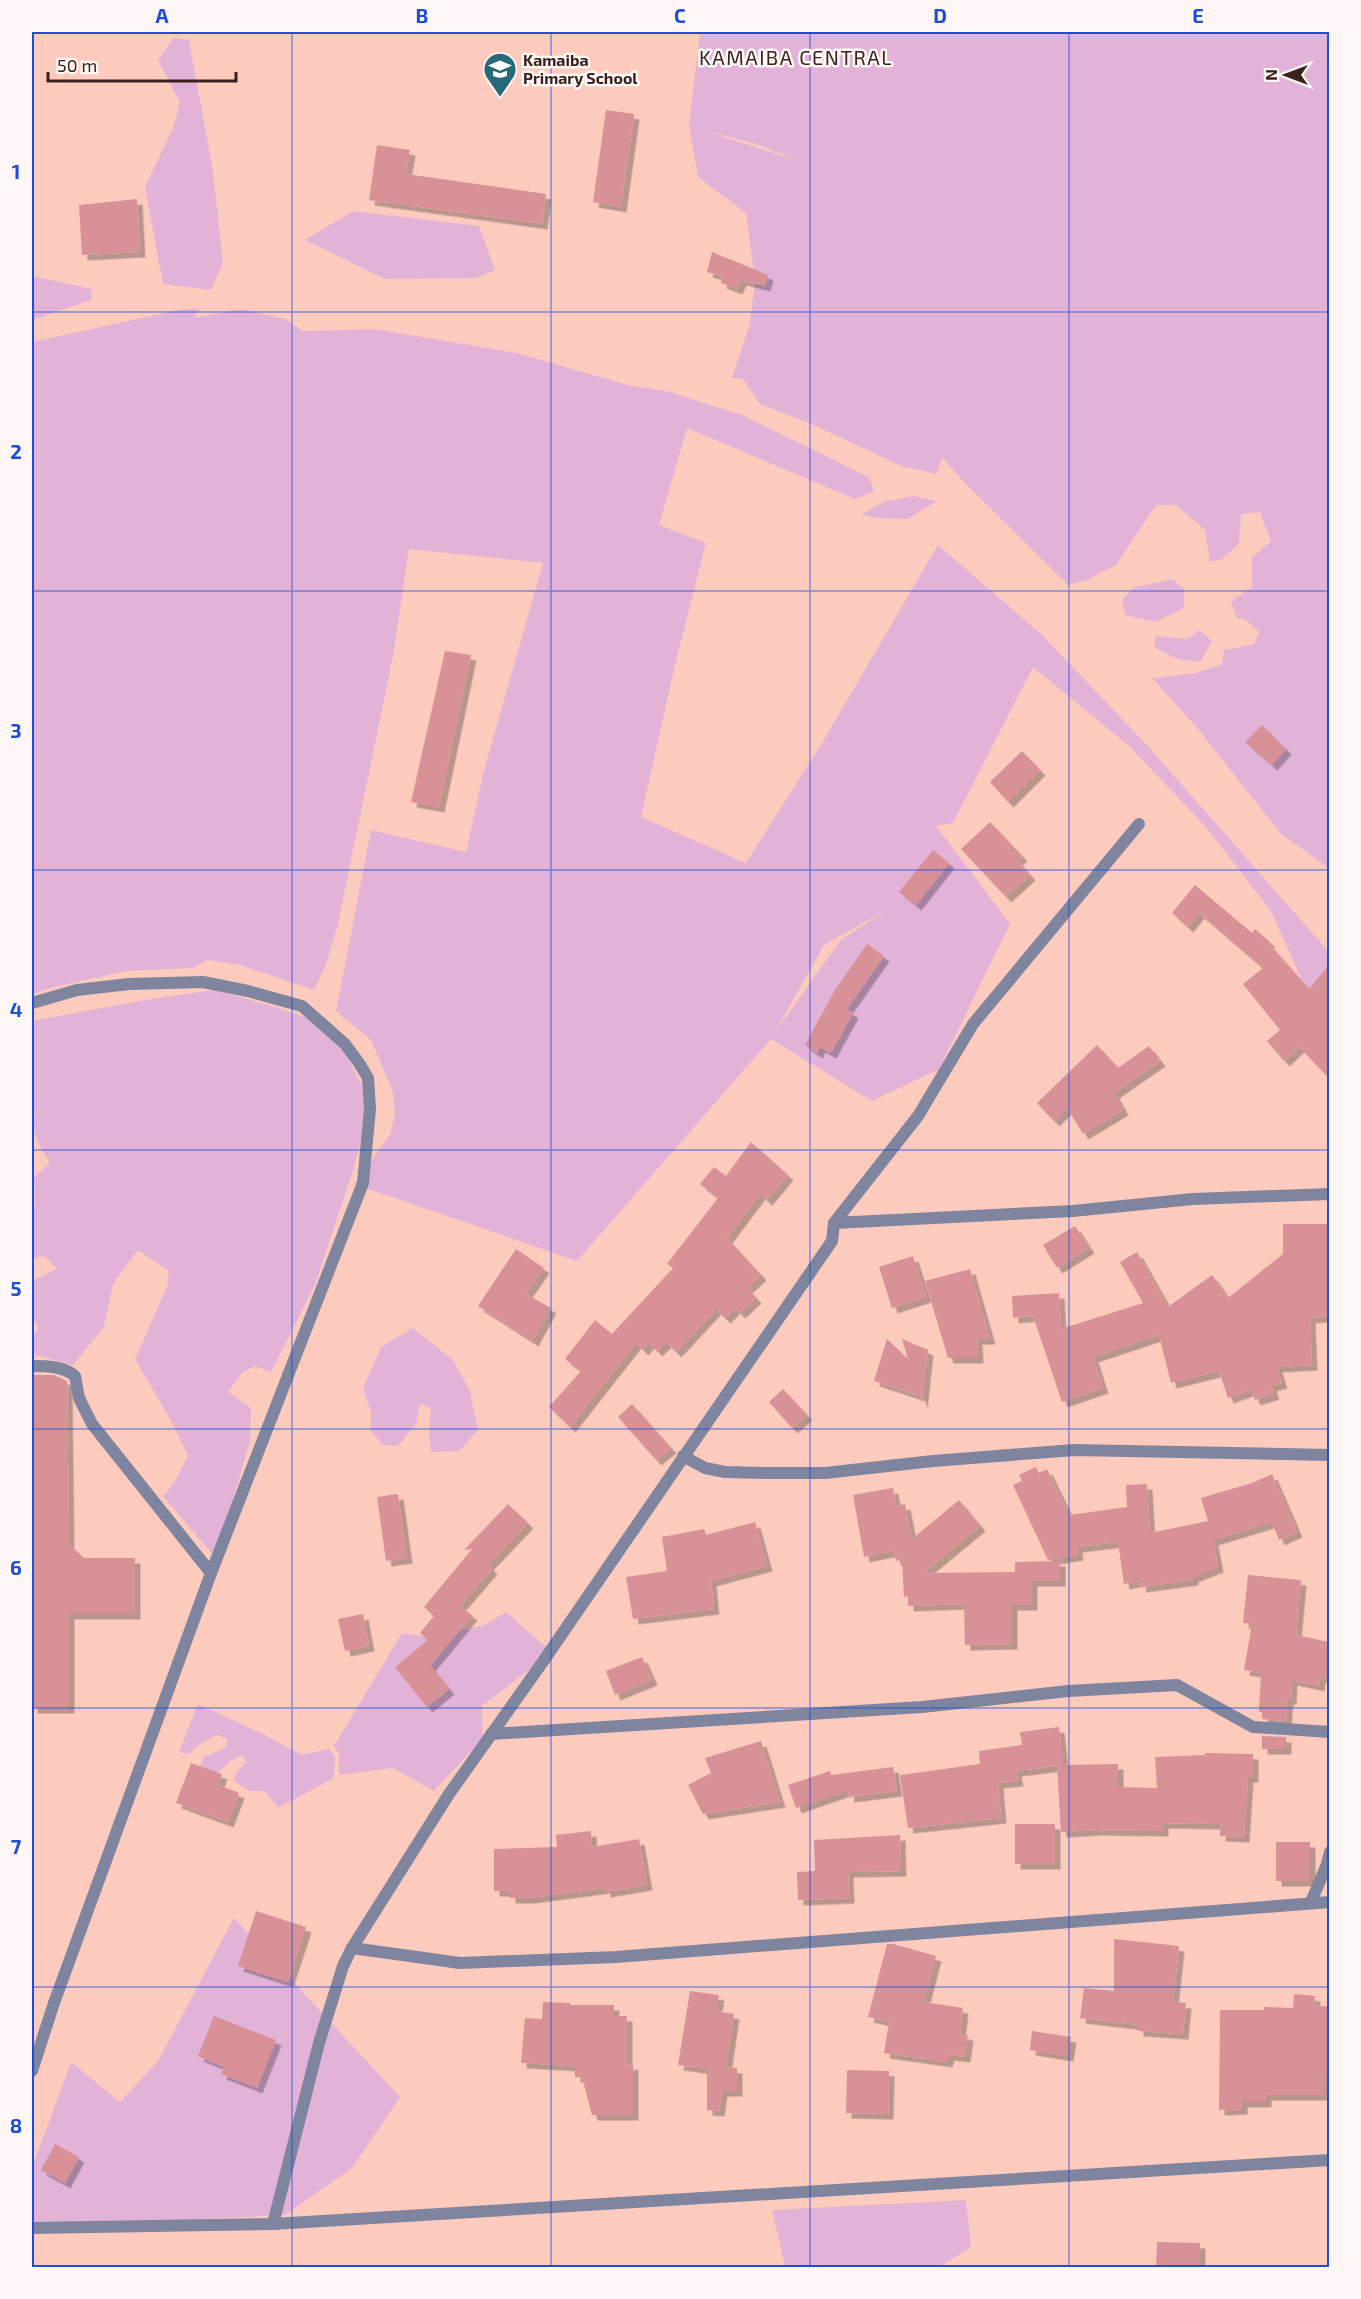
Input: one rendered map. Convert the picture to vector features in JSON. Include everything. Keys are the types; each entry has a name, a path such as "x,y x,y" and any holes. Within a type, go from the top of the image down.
{"street":[{"path":"273,2224 319,2043 343,1966 352,1948 449,1794 542,1663 832,1241 834,1223 918,1116 973,1024 1139,824"},
{"path":"32,1003 77,990 129,984 203,982 248,991 302,1006 345,1044 368,1078 370,1118 363,1183 211,1573 58,1992 32,2071"},
{"path":"834,1223 1073,1210 1192,1199 1329,1194"},
{"path":"32,1366 53,1366 70,1371 75,1376 79,1398 92,1424 211,1573"},
{"path":"683,1456 705,1468 718,1471 825,1473 933,1461 1074,1450 1329,1455"},
{"path":"491,1734 922,1707 1068,1691 1177,1685 1253,1727 1329,1732"},
{"path":"1311,1902 1327,1864 1329,1852"},
{"path":"352,1948 460,1963 616,1957 1329,1902"},
{"path":"32,2228 273,2224 1329,2160"}],"shaded area":[{"path":"700,32 1329,32 1329,868 1281,834 1198,729 1152,678 1196,673 1222,664 1224,650 1254,644 1259,632 1246,620 1237,618 1231,601 1252,587 1252,558 1271,541 1260,512 1241,514 1239,544 1222,559 1210,562 1205,530 1176,505 1156,505 1117,564 1087,580 1068,585 962,480 942,457 937,474 901,466 814,425 760,404 743,379 732,378 750,323 755,280 746,213 698,177 689,126","holes":["705,131 753,143 802,162"]},
{"path":"173,38 189,40 213,171 223,263 211,290 163,284 145,187 174,126 180,102 158,61"},
{"path":"353,211 479,226 495,270 476,278 385,279 305,240"},
{"path":"32,276 92,289 91,300 32,320"},
{"path":"183,309 199,309 194,318 241,309 285,319 303,331 374,329 517,353 628,385 666,391 742,415 869,477 874,491 855,499 687,428 659,525 706,543 675,665 641,817 746,863 822,743 938,545 1041,634 1147,745 1329,952 1329,1023 1302,980 1271,911 1206,827 1128,745 1033,667 953,823 936,826 1010,924 939,1069 872,1101 771,1039 577,1261 354,1184 390,1135 395,1114 393,1092 371,1040 336,1011 371,830 466,852 483,774 543,563 409,549 393,656 338,924 325,967 314,990 240,965 207,960 193,968 126,971 46,989 32,995 32,342","holes":["886,910 840,941 775,1032 824,945"]},
{"path":"913,496 937,501 908,519 861,515 884,502"},
{"path":"1173,579 1184,589 1184,608 1155,622 1125,615 1122,600 1135,587"},
{"path":"1199,630 1212,641 1200,662 1178,659 1155,648 1155,636 1188,639"},
{"path":"215,990 311,1019 345,1052 366,1094 365,1127 315,1285 271,1372 255,1366 243,1372 228,1392 251,1408 250,1441 216,1558 163,1496 174,1483 188,1455 135,1359 167,1287 169,1271 138,1250 113,1284 104,1327 73,1365 32,1354 32,1336 39,1329 32,1314 32,1281 57,1269 44,1256 32,1259 34,1177 50,1163 37,1138 33,1124 36,1111 32,1113 32,1021 150,999"},
{"path":"413,1328 453,1360 470,1391 478,1430 459,1451 431,1452 429,1432 431,1408 420,1404 416,1424 398,1446 383,1445 371,1431 371,1412 363,1389 381,1347"},
{"path":"506,1612 546,1647 530,1669 482,1706 483,1738 434,1791 393,1768 339,1775 339,1754 334,1746 402,1633 427,1637 485,1625"},
{"path":"198,1704 302,1755 329,1749 335,1757 334,1778 278,1808 265,1791 249,1791 234,1781 237,1771 246,1762 243,1755 230,1761 215,1776 198,1774 203,1758 226,1747 227,1739 217,1735 201,1743 189,1754 179,1752"},
{"path":"234,1918 400,2097 352,2168 285,2215 32,2227 32,2168 71,2062 120,2102 158,2061"},
{"path":"966,2200 971,2247 939,2267 785,2267 772,2210"}],"building":[{"path":"606,110 634,114 621,207 593,202"},
{"path":"377,145 410,150 406,174 546,194 542,224 369,200"},
{"path":"137,199 140,252 82,255 79,205"},
{"path":"712,252 768,275 765,286 741,280 737,289 721,283 722,276 707,272"},
{"path":"445,651 471,655 439,807 411,802"},
{"path":"1262,725 1286,749 1272,765 1245,742"},
{"path":"1022,751 1040,770 1008,802 990,782"},
{"path":"990,822 1022,856 1017,860 1030,875 1006,897 961,849"},
{"path":"933,850 949,863 916,905 899,892"},
{"path":"1195,885 1252,933 1255,929 1270,942 1268,943 1309,989 1329,965 1329,1078 1299,1047 1284,1061 1267,1041 1280,1030 1243,984 1263,968 1199,913 1188,927 1172,913"},
{"path":"867,944 884,956 847,1009 853,1013 831,1053 820,1047 817,1053 805,1045 835,990"},
{"path":"1097,1045 1118,1068 1149,1046 1160,1061 1114,1093 1123,1110 1083,1134 1067,1108 1054,1121 1037,1103"},
{"path":"751,1142 788,1175 767,1200 760,1194 727,1238 761,1275 747,1288 756,1298 740,1313 735,1308 725,1318 716,1309 676,1352 666,1342 657,1351 649,1343 643,1350 636,1343 570,1427 549,1407 581,1371 565,1359 595,1320 612,1334 673,1268 667,1264 718,1198 700,1184 714,1167 726,1176"},
{"path":"1283,1224 1329,1224 1329,1316 1310,1318 1312,1365 1277,1367 1282,1383 1271,1386 1274,1394 1255,1400 1251,1390 1228,1398 1219,1371 1171,1383 1159,1335 1093,1357 1103,1388 1062,1402 1033,1316 1013,1318 1012,1296 1059,1293 1061,1329 1143,1303 1120,1262 1137,1252 1168,1307 1212,1275 1228,1298 1283,1254"},
{"path":"1075,1226 1089,1248 1057,1268 1043,1245"},
{"path":"516,1249 544,1268 526,1294 551,1308 533,1341 478,1306"},
{"path":"913,1256 926,1297 892,1308 879,1267"},
{"path":"970,1269 990,1339 977,1339 978,1358 948,1358 925,1281"},
{"path":"887,1339 908,1359 902,1339 928,1350 922,1404 920,1396 874,1381"},
{"path":"32,1375 54,1375 67,1381 69,1544 84,1558 135,1558 135,1614 69,1614 69,1708 32,1708"},
{"path":"783,1389 807,1415 792,1428 769,1402"},
{"path":"632,1404 671,1448 656,1460 618,1417"},
{"path":"1036,1467 1039,1473 1047,1469 1069,1515 1127,1507 1126,1485 1147,1484 1150,1533 1208,1521 1201,1498 1252,1483 1272,1474 1297,1532 1279,1540 1272,1522 1213,1540 1218,1567 1193,1577 1193,1580 1141,1587 1140,1581 1124,1584 1118,1542 1077,1547 1078,1555 1048,1560 1013,1485 1022,1481 1019,1475"},
{"path":"893,1488 896,1506 905,1504 912,1539 959,1500 980,1526 923,1573 1015,1572 1015,1562 1060,1561 1060,1581 1032,1581 1032,1605 1012,1605 1012,1644 965,1645 964,1604 908,1606 908,1596 904,1597 902,1559 896,1561 893,1551 864,1557 853,1495"},
{"path":"398,1494 407,1558 386,1561 377,1497"},
{"path":"508,1504 528,1523 488,1565 492,1569 460,1606 472,1615 430,1666 449,1689 427,1707 395,1667 428,1640 420,1633 434,1616 424,1607 472,1549 464,1550"},
{"path":"755,1522 767,1566 711,1581 714,1609 633,1619 626,1577 667,1571 662,1537 704,1529 706,1535"},
{"path":"1248,1575 1301,1580 1296,1635 1329,1642 1329,1679 1320,1677 1319,1686 1292,1680 1286,1721 1262,1719 1262,1712 1259,1712 1261,1673 1244,1670 1252,1624 1243,1623"},
{"path":"363,1614 369,1646 345,1651 338,1619"},
{"path":"642,1657 652,1680 615,1695 606,1671"},
{"path":"1059,1727 1063,1765 1118,1764 1118,1787 1157,1788 1155,1757 1205,1755 1205,1753 1253,1754 1253,1777 1248,1777 1244,1837 1220,1836 1221,1824 1163,1823 1163,1831 1061,1832 1057,1766 1016,1771 1018,1781 998,1783 1001,1818 908,1828 900,1775 980,1764 979,1751 1022,1745 1020,1732"},
{"path":"1262,1736 1286,1737 1286,1749 1262,1749"},
{"path":"761,1741 780,1802 703,1814 688,1785 711,1773 705,1758"},
{"path":"191,1763 222,1774 218,1785 239,1793 228,1822 176,1803"},
{"path":"893,1767 897,1791 849,1797 848,1790 796,1808 788,1785 830,1771 831,1775"},
{"path":"1015,1824 1055,1824 1055,1864 1015,1864"},
{"path":"591,1831 592,1847 639,1839 647,1885 605,1892 605,1888 529,1898 510,1898 510,1891 494,1891 494,1849 557,1847 556,1835"},
{"path":"900,1835 901,1871 848,1872 849,1898 798,1900 797,1872 815,1871 814,1840"},
{"path":"1276,1842 1310,1842 1310,1881 1276,1881"},
{"path":"256,1911 306,1927 288,1982 238,1966"},
{"path":"1114,1939 1179,1946 1173,2002 1186,2003 1183,2034 1138,2031 1138,2025 1080,2018 1084,1988 1114,1991"},
{"path":"887,1944 936,1956 924,2002 963,2008 960,2034 968,2035 965,2057 949,2055 947,2062 884,2053 889,2022 868,2017"},
{"path":"690,1991 719,1995 716,2011 734,2014 726,2067 737,2068 737,2091 722,2091 719,2111 707,2110 707,2069 678,2065"},
{"path":"1294,1994 1315,1996 1314,2006 1329,2006 1329,2074 1325,2074 1325,2095 1266,2095 1266,2102 1242,2102 1242,2109 1219,2110 1220,2010 1293,2008"},
{"path":"543,2002 570,2003 570,2005 614,2005 614,2016 627,2016 627,2065 633,2064 633,2115 592,2115 582,2077 575,2077 575,2066 521,2063 525,2018 542,2019"},
{"path":"214,2016 276,2040 257,2088 221,2074 224,2067 198,2056"},
{"path":"1032,2031 1071,2037 1068,2056 1030,2050"},
{"path":"847,2070 889,2071 888,2114 846,2113"},
{"path":"55,2144 79,2157 65,2183 41,2170"},
{"path":"1157,2242 1200,2243 1200,2268 1156,2268"}],"place":[{"name":"Kamaiba Primary School","path":"500,98"}],"district":[{"name":"KAMAIBA CENTRAL","path":"796,58"}]}
